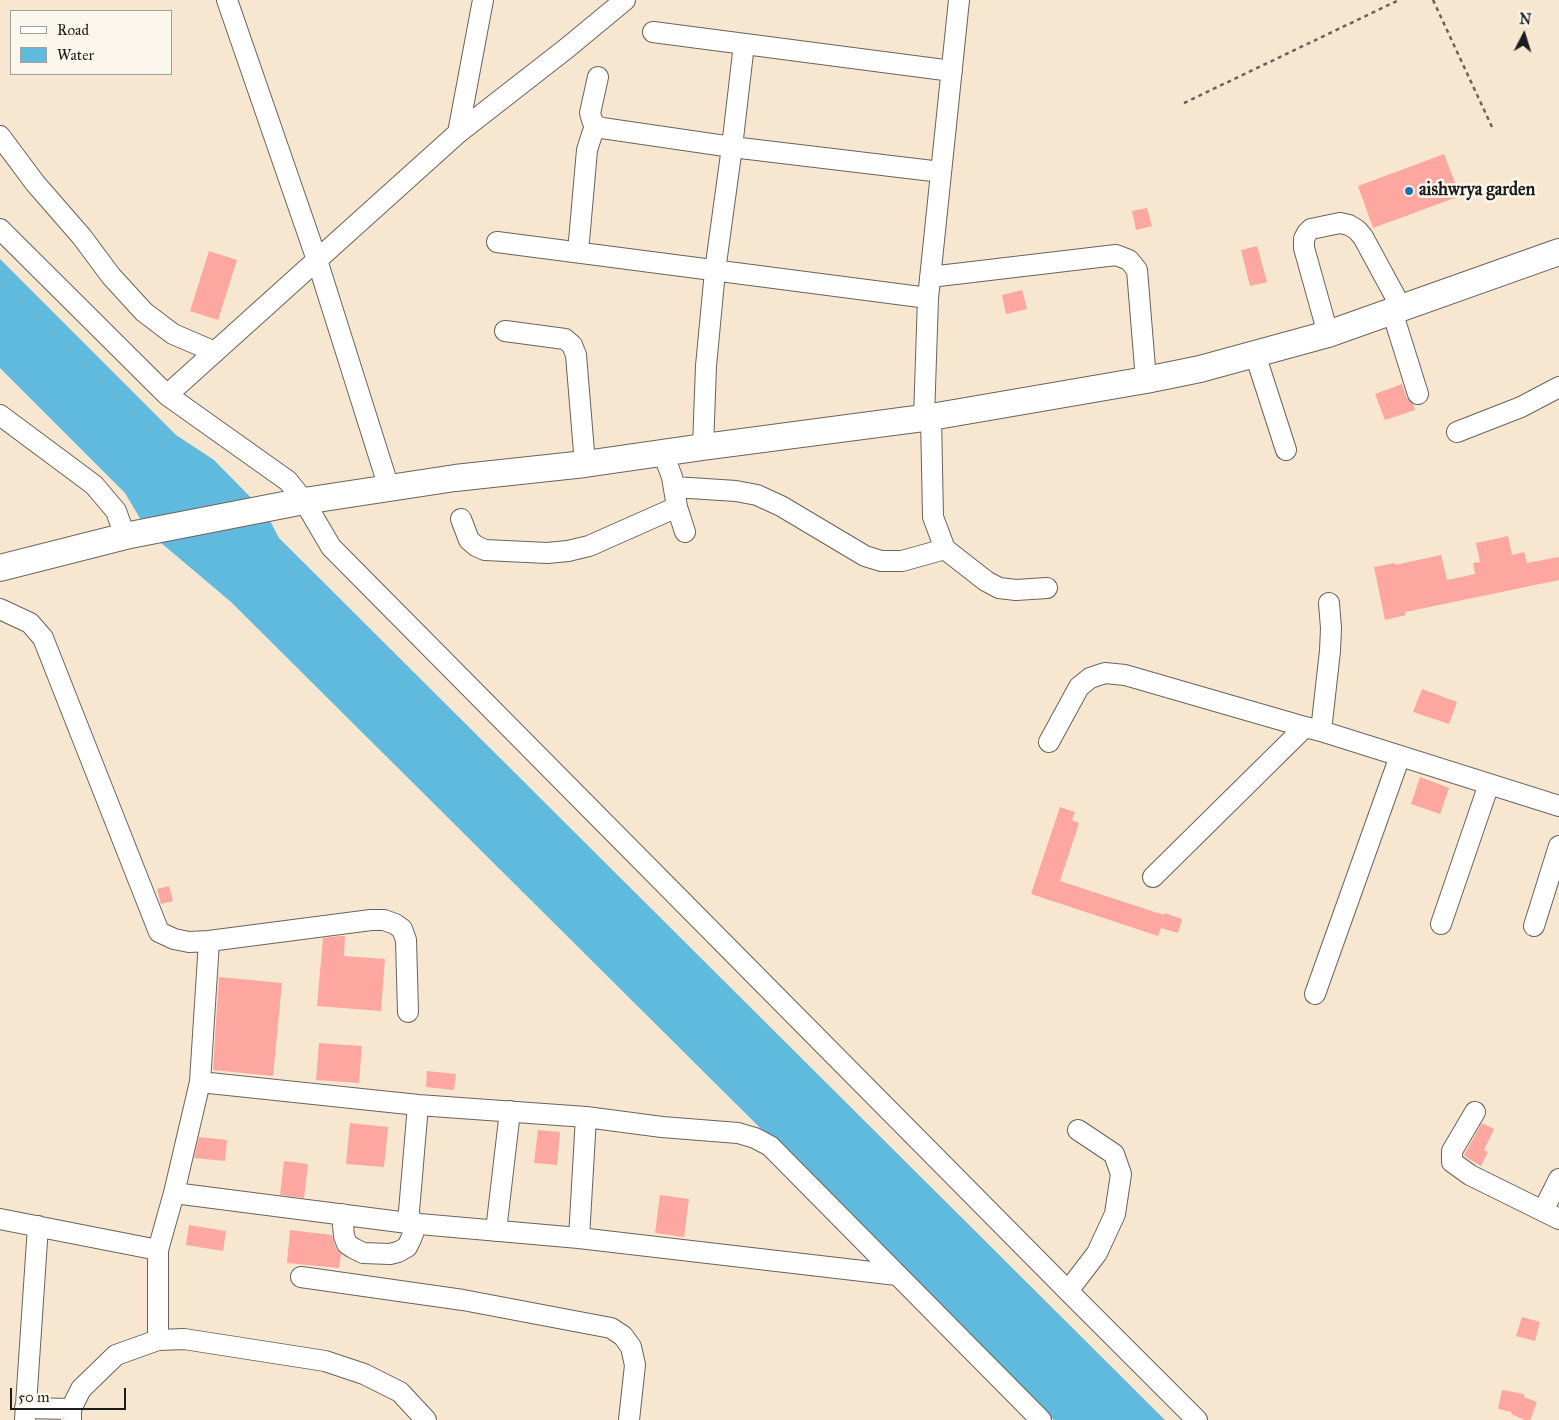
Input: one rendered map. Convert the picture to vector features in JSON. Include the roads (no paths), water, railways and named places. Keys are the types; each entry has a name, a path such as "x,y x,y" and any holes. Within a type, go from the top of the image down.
{"main road":[{"path":"0,568 128,536 304,501 455,478 585,464 927,418 1146,380 1200,369 1328,334 1559,252"}],"street":[{"path":"227,0 317,260 389,488"},
{"path":"458,133 483,0"},
{"path":"167,395 458,133 625,0"},
{"path":"959,0 928,298 927,418 933,517 945,549 986,581 999,588 1016,590 1047,588"},
{"path":"653,32 952,71"},
{"path":"703,447 706,366 715,271 744,44"},
{"path":"598,77 590,113 595,125 602,128 732,147 941,172"},
{"path":"579,241 587,150 595,125"},
{"path":"0,136 35,183 82,238 111,276 144,312 173,334 215,352"},
{"path":"1328,334 1304,248 1304,238 1311,229 1340,223 1349,225 1363,237 1396,309 1418,394"},
{"path":"0,229 167,395 288,481 304,501 331,547 1197,1420"},
{"path":"498,242 928,298"},
{"path":"930,278 1116,255 1129,260 1137,270 1146,380"},
{"path":"505,331 565,339 572,345 576,355 585,464"},
{"path":"1256,354 1286,450"},
{"path":"1457,432 1521,406 1559,387"},
{"path":"0,415 94,485 116,511 128,536"},
{"path":"663,453 685,532"},
{"path":"674,487 736,491 757,496 781,506 865,556 882,561 902,561 945,549"},
{"path":"462,519 469,540 485,550 548,553 589,546 677,507"},
{"path":"1153,877 1313,729 1330,643 1331,628 1328,603"},
{"path":"0,609 30,623 43,638 159,932 174,939 189,942 209,941 371,920 384,920 402,928 406,940 408,1012"},
{"path":"1048,742 1078,686 1090,678 1105,673 1124,675 1313,729 1559,806"},
{"path":"1316,994 1400,756"},
{"path":"1441,924 1489,784"},
{"path":"1534,926 1559,846"},
{"path":"158,1340 158,1250 174,1193 200,1082 209,941"},
{"path":"200,1082 418,1105 586,1117 662,1127 738,1133 756,1138 770,1146 1041,1420"},
{"path":"342,1214 344,1236 347,1244 353,1248 363,1253 390,1254 407,1247 412,1239 418,1105"},
{"path":"496,1231 510,1111"},
{"path":"1475,1112 1452,1151 1452,1162 1470,1175 1551,1215 1559,1179"},
{"path":"579,1238 586,1117"},
{"path":"1068,1291 1097,1253 1115,1214 1121,1174 1114,1154 1078,1130"},
{"path":"174,1193 412,1223 579,1238 898,1275"},
{"path":"0,1219 158,1250"},
{"path":"38,1226 25,1414 71,1415 81,1389 116,1355 158,1340 184,1339 325,1361 364,1374 400,1392 426,1420"},
{"path":"301,1277 463,1300 611,1328 623,1336 631,1347 635,1365 629,1420"}],"water":[{"path":"0,259 176,435 214,460 266,513 279,538 1165,1420 1054,1420 231,602 160,542 141,520 125,493 0,368"}],"place":[{"name":"aishwrya garden","path":"1409,191"}]}
